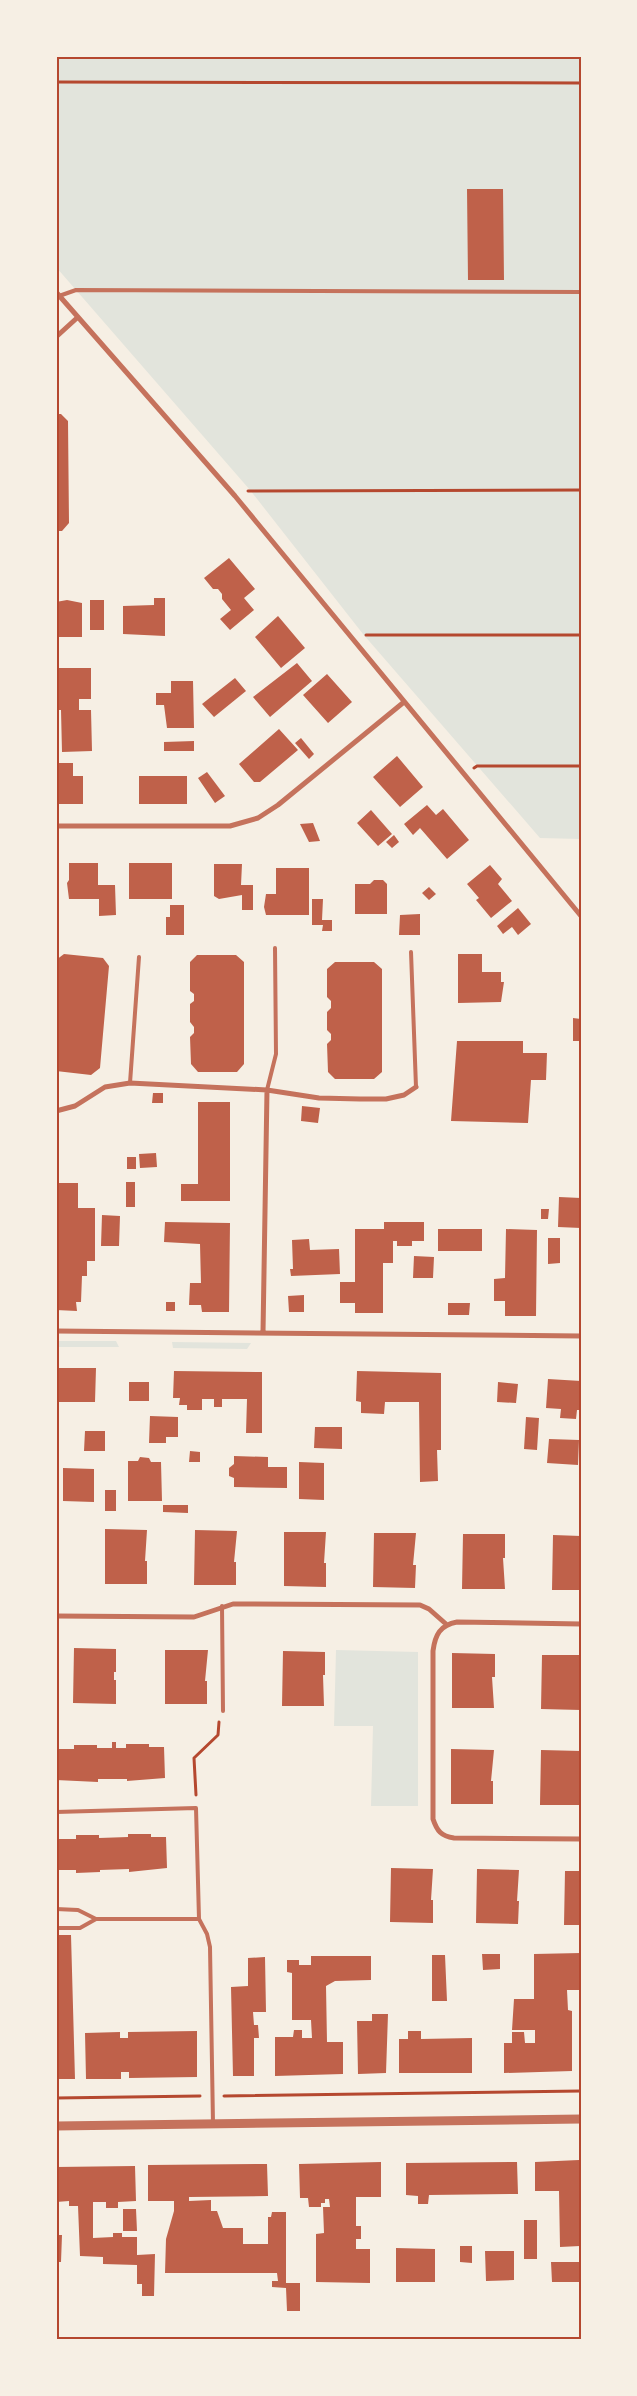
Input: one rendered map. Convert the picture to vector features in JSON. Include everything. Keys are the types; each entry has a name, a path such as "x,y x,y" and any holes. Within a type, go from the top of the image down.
{"street":[{"path":"58,294 235,496 581,916"},
{"path":"56,337 78,317"},
{"path":"56,826 230,826 251,820 278,805 404,702"},
{"path":"56,1111 75,1106 105,1088 130,1083 267,1090 319,1098 386,1099 404,1095 416,1087"},
{"path":"263,1333 267,1090"},
{"path":"56,1331 581,1336"},
{"path":"56,1616 194,1617 232,1604 420,1605 429,1609 446,1624"},
{"path":"581,1624 457,1622 446,1624 435,1639 433,1651 433,1819 436,1830 445,1836 454,1838 581,1839"},
{"path":"56,2126 581,2119"}],"lane":[{"path":"58,294 76,290 581,292"},
{"path":"267,1090 276,1054 275,948"},
{"path":"411,952 416,1087"},
{"path":"130,1083 139,957"},
{"path":"222,1606 223,1711"},
{"path":"56,1812 196,1808 199,1919 207,1934 210,1947 213,2123"},
{"path":"56,1910 78,1910 96,1918 199,1919"},
{"path":"56,1928 80,1928 96,1918"}],"path":[{"path":"56,82 581,83"},
{"path":"235,496 250,490 581,490"},
{"path":"350,635 581,635"},
{"path":"464,775 477,766 581,766"},
{"path":"196,1808 194,1758 218,1735 219,1717 223,1711"},
{"path":"56,2098 581,2091"}],"shaded area":[{"path":"56,56 581,56 581,839 540,838 363,634 250,490 56,267"},
{"path":"59,1341 116,1341 119,1347 56,1347"},
{"path":"172,1342 251,1343 247,1349 173,1348"},
{"path":"336,1650 418,1652 418,1806 371,1806 373,1726 334,1726"}],"building":[{"path":"467,189 503,189 504,280 468,280"},
{"path":"56,414 61,414 68,421 69,523 62,531 56,531"},
{"path":"229,558 255,589 244,598 254,610 230,630 220,619 231,610 222,599 222,594 218,589 213,589 204,578"},
{"path":"154,598 165,598 165,636 123,634 123,606 154,605"},
{"path":"67,600 82,603 82,637 56,637 56,602"},
{"path":"90,600 104,600 104,630 90,630"},
{"path":"278,616 305,648 281,668 255,637"},
{"path":"297,663 312,681 270,717 253,697"},
{"path":"56,668 91,668 91,699 79,699 79,710 91,710 92,751 62,752 61,710 56,710"},
{"path":"327,674 352,702 328,723 303,695"},
{"path":"235,678 246,691 214,717 202,704"},
{"path":"171,681 193,681 194,728 167,728 164,705 156,705 156,693 171,693"},
{"path":"279,729 298,750 260,782 254,782 239,764"},
{"path":"301,738 314,754 309,759 295,743"},
{"path":"194,741 194,751 164,751 164,742"},
{"path":"397,756 423,787 400,807 373,777"},
{"path":"56,763 73,763 73,776 83,776 83,804 56,804"},
{"path":"207,772 225,796 215,803 198,778"},
{"path":"139,776 187,776 187,804 139,804"},
{"path":"427,805 436,815 443,809 469,840 447,859 420,828 413,835 404,824"},
{"path":"371,810 392,834 378,846 357,823"},
{"path":"313,823 320,841 309,842 300,824"},
{"path":"394,835 399,842 392,848 386,842"},
{"path":"69,863 98,863 98,885 115,885 116,915 99,916 99,899 69,899 67,883 69,880"},
{"path":"129,863 172,863 172,899 129,899"},
{"path":"214,864 242,864 241,885 253,885 253,910 242,910 242,895 219,899 214,896"},
{"path":"490,865 502,879 498,884 512,901 491,918 476,900 479,898 467,884"},
{"path":"276,868 309,868 309,915 266,915 264,907 266,894 276,894"},
{"path":"374,880 383,880 387,884 387,914 355,914 355,884 370,884"},
{"path":"429,887 436,894 429,900 422,893"},
{"path":"312,899 323,899 322,920 332,920 332,931 322,931 323,925 312,925"},
{"path":"170,905 184,905 184,935 166,935 166,917 170,917"},
{"path":"518,908 531,924 518,935 512,927 503,934 497,926"},
{"path":"420,914 420,935 399,935 400,915"},
{"path":"64,954 103,958 109,966 100,1068 91,1075 56,1071 56,960"},
{"path":"458,954 482,954 482,972 501,972 501,982 504,982 501,1002 458,1003"},
{"path":"197,955 236,955 244,962 244,1064 237,1072 198,1072 191,1064 190,1037 194,1033 194,1027 190,1022 190,1004 194,1001 194,994 190,991 190,962"},
{"path":"335,962 374,962 382,969 382,1072 374,1079 335,1079 328,1072 327,1044 331,1040 331,1034 327,1030 327,1012 331,1008 331,1001 327,997 327,969"},
{"path":"573,1018 581,1019 581,1041 573,1041"},
{"path":"457,1041 523,1041 523,1053 547,1053 546,1080 531,1080 528,1123 451,1121"},
{"path":"153,1093 163,1093 163,1103 152,1103"},
{"path":"198,1102 230,1102 230,1201 181,1201 181,1184 198,1184"},
{"path":"302,1106 320,1108 318,1123 301,1121"},
{"path":"156,1153 157,1167 140,1168 139,1154"},
{"path":"127,1157 136,1157 136,1169 127,1169"},
{"path":"126,1182 135,1182 135,1207 126,1207"},
{"path":"56,1183 78,1183 78,1208 95,1208 95,1261 87,1261 87,1276 82,1276 81,1302 76,1302 77,1311 56,1310"},
{"path":"559,1197 581,1198 581,1228 558,1227"},
{"path":"541,1209 549,1209 548,1219 541,1219"},
{"path":"102,1215 120,1216 119,1246 101,1246"},
{"path":"165,1222 230,1223 229,1312 202,1312 201,1305 189,1305 190,1283 201,1283 200,1244 164,1242"},
{"path":"384,1222 424,1222 424,1241 412,1241 412,1246 397,1246 397,1241 393,1241 393,1263 383,1263 383,1313 355,1313 355,1303 340,1303 340,1282 355,1282 355,1229 384,1229"},
{"path":"438,1229 482,1229 482,1251 438,1251"},
{"path":"506,1229 537,1230 536,1316 505,1316 505,1301 494,1301 494,1279 505,1278"},
{"path":"548,1238 560,1238 560,1263 548,1264"},
{"path":"309,1239 310,1250 339,1249 340,1274 291,1276 290,1269 293,1269 292,1240"},
{"path":"414,1256 434,1257 433,1278 413,1278"},
{"path":"304,1295 304,1312 289,1312 288,1296"},
{"path":"166,1302 175,1302 175,1311 166,1311"},
{"path":"448,1303 470,1303 469,1315 448,1315"},
{"path":"56,1368 96,1368 95,1402 56,1402"},
{"path":"174,1371 262,1372 262,1433 246,1433 247,1399 222,1399 222,1407 214,1407 214,1399 202,1399 202,1410 187,1410 187,1405 179,1405 180,1398 173,1398"},
{"path":"357,1371 441,1373 441,1450 437,1450 438,1481 420,1482 419,1402 385,1402 384,1414 361,1413 361,1402 356,1401"},
{"path":"548,1379 581,1381 581,1410 577,1410 576,1419 560,1418 561,1409 546,1408"},
{"path":"129,1382 149,1382 149,1401 129,1401"},
{"path":"498,1382 518,1384 516,1403 497,1402"},
{"path":"150,1416 178,1417 178,1437 166,1437 166,1443 149,1443"},
{"path":"526,1417 539,1418 537,1450 524,1449"},
{"path":"315,1427 342,1427 342,1449 314,1448"},
{"path":"85,1431 105,1431 105,1451 84,1451"},
{"path":"549,1439 579,1440 578,1465 547,1463"},
{"path":"190,1451 200,1452 200,1462 189,1462"},
{"path":"234,1456 268,1457 268,1467 287,1467 287,1488 234,1487 234,1478 229,1476 229,1468 234,1464"},
{"path":"140,1457 149,1458 151,1462 161,1462 162,1501 128,1501 128,1461 138,1461"},
{"path":"299,1462 324,1463 324,1500 299,1499"},
{"path":"63,1468 94,1469 94,1502 63,1501"},
{"path":"105,1490 116,1490 116,1511 105,1511"},
{"path":"163,1505 188,1505 188,1513 163,1512"},
{"path":"105,1529 147,1530 145,1561 147,1561 147,1584 105,1584"},
{"path":"195,1530 237,1531 234,1562 236,1562 236,1585 194,1585"},
{"path":"284,1532 326,1532 324,1563 326,1563 326,1587 284,1586"},
{"path":"374,1533 416,1533 413,1565 416,1565 415,1588 373,1587"},
{"path":"463,1534 505,1534 505,1558 503,1558 505,1589 462,1589"},
{"path":"553,1535 581,1536 581,1590 552,1590"},
{"path":"74,1648 116,1649 114,1680 116,1680 116,1704 73,1703"},
{"path":"165,1650 208,1650 205,1681 207,1681 207,1704 165,1704"},
{"path":"283,1651 325,1652 325,1675 323,1675 324,1706 282,1706"},
{"path":"452,1653 495,1654 495,1677 492,1677 494,1708 452,1708"},
{"path":"542,1655 581,1655 581,1710 541,1709"},
{"path":"112,1742 116,1742 116,1748 126,1748 126,1744 149,1744 149,1747 164,1747 165,1778 127,1781 127,1779 98,1779 98,1782 56,1780 56,1749 74,1749 74,1745 97,1745 97,1748 112,1748"},
{"path":"451,1749 494,1750 491,1781 493,1781 493,1804 451,1804"},
{"path":"541,1750 581,1751 581,1805 540,1805"},
{"path":"128,1834 151,1834 151,1837 166,1837 167,1868 129,1872 129,1869 76,1873 76,1870 56,1870 56,1839 76,1839 76,1835 99,1835 99,1838 128,1837"},
{"path":"391,1868 433,1869 431,1900 433,1900 433,1923 390,1922"},
{"path":"477,1869 519,1870 518,1924 476,1923"},
{"path":"565,1871 581,1871 581,1925 564,1925"},
{"path":"56,1935 71,1935 75,2079 56,2079"},
{"path":"581,1953 581,1990 567,1990 568,2010 572,2011 572,2071 504,2073 504,2043 512,2043 512,2032 524,2032 525,2043 535,2043 535,2030 512,2030 514,1999 534,1999 534,1954"},
{"path":"482,1954 500,1954 500,1969 483,1970"},
{"path":"432,1955 445,1955 447,2001 432,2001"},
{"path":"311,1956 371,1956 371,1980 335,1981 326,1986 327,2042 343,2042 343,2074 275,2076 275,2037 293,2037 294,2030 302,2030 302,2038 312,2038 311,2020 292,2020 292,1973 287,1972 287,1960 299,1960 299,1965 311,1965"},
{"path":"265,1957 266,2012 253,2012 254,2025 258,2025 259,2038 254,2038 254,2076 233,2076 231,1987 248,1986 248,1958"},
{"path":"372,2014 388,2014 386,2073 358,2074 357,2021 372,2021"},
{"path":"197,2031 197,2077 129,2078 129,2072 121,2072 121,2079 86,2079 85,2033 120,2032 120,2038 128,2038 128,2032"},
{"path":"408,2031 421,2031 421,2039 472,2038 472,2073 399,2073 399,2039 408,2039"},
{"path":"579,2160 580,2246 560,2247 559,2191 535,2191 535,2162"},
{"path":"381,2162 381,2197 356,2197 356,2226 361,2226 361,2239 356,2239 356,2249 370,2249 370,2283 316,2282 316,2234 324,2233 323,2207 330,2207 329,2199 325,2199 325,2203 321,2203 321,2207 309,2207 308,2198 300,2198 299,2164"},
{"path":"517,2162 518,2194 429,2195 428,2204 418,2204 418,2196 406,2195 406,2163"},
{"path":"267,2164 268,2196 189,2197 189,2201 211,2200 211,2211 217,2211 223,2228 243,2228 243,2244 268,2244 268,2217 271,2217 272,2212 286,2212 286,2283 300,2283 300,2311 287,2311 286,2288 272,2287 272,2281 278,2281 277,2273 165,2273 166,2239 174,2211 174,2201 148,2201 148,2165"},
{"path":"135,2166 136,2201 118,2202 118,2208 106,2208 106,2202 93,2202 93,2238 113,2237 113,2233 122,2233 122,2237 137,2237 137,2255 155,2254 154,2296 142,2296 142,2284 137,2284 137,2265 103,2264 103,2257 80,2256 78,2206 69,2206 69,2201 56,2202 56,2167"},
{"path":"123,2209 136,2209 137,2231 123,2231"},
{"path":"524,2220 537,2220 537,2259 524,2259"},
{"path":"56,2235 62,2235 61,2262 56,2262"},
{"path":"460,2246 472,2246 472,2263 460,2262"},
{"path":"396,2248 435,2249 435,2282 396,2282"},
{"path":"485,2251 514,2251 514,2280 486,2281"},
{"path":"551,2262 581,2262 581,2282 552,2282"}]}
